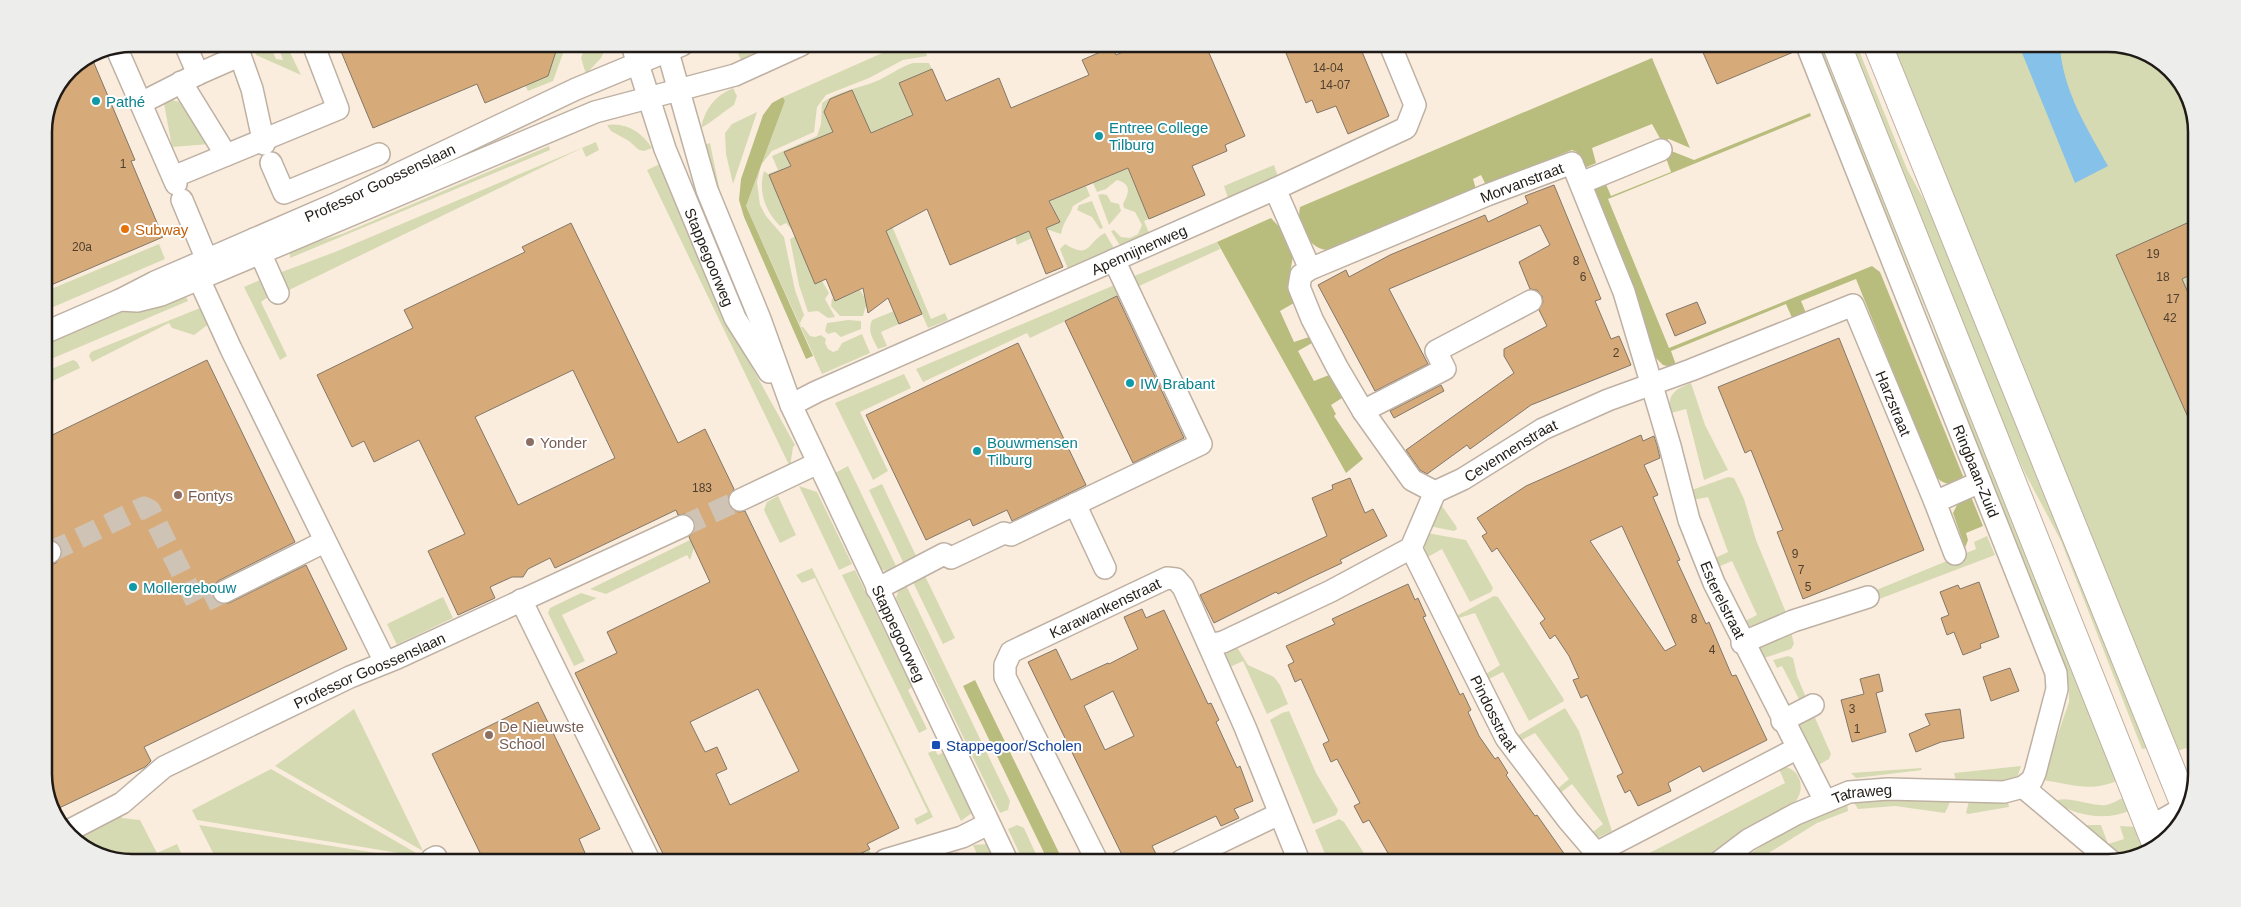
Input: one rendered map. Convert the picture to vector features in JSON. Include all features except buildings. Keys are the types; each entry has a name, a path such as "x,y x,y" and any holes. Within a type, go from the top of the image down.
{"main road":[{"name":"Ringbaan-Zuid","path":"1840,52 2174,820"},
{"name":"Ringbaan-Zuid","path":"1881,52 2174,820"}],"street":[{"path":"186,52 190,78 226,155"},
{"path":"141,103 235,52"},
{"path":"239,52 252,88 266,149 284,193 379,154"},
{"path":"177,187 226,155 266,149 338,109 316,52"},
{"name":"Stappegoorweg","path":"673,52 678,90 707,190 760,319 791,406 1003,854"},
{"path":"649,98 735,75 786,52"},
{"name":"Apennijnenweg","path":"791,406 816,392 1275,189 1406,128 1415,105 1393,52"},
{"name":"Ringbaan-Zuid","path":"1810,52 2056,673 2057,688 2035,773 2032,780 2023,787"},
{"path":"119,54 177,187 206,274 327,545 385,662"},
{"name":"Stappegoorweg","path":"636,54 665,149 735,318 791,406"},
{"name":"Professor Goossenslaan","path":"52,329 120,300 137,301 161,295 206,274 333,205 576,89 636,54"},
{"name":"Professor Goossenslaan","path":"257,246 595,112 649,98"},
{"path":"1581,183 1661,150"},
{"name":"Morvanstraat","path":"1310,269 1487,195 1572,163 1624,292 1652,385"},
{"path":"1209,645 1223,642 1322,595 1411,548 1435,492 1412,480 1363,411 1337,367 1299,287 1301,275 1310,269 1275,189"},
{"path":"257,246 278,293"},
{"path":"877,589 918,570 925,563 944,554 950,558 1004,534 1011,535 1201,444 1114,260"},
{"path":"1363,411 1445,369 1436,351 1531,301"},
{"name":"Cevennenstraat","path":"1435,492 1463,478 1543,429 1608,400 1652,385 1853,305"},
{"name":"Harzstraat","path":"1853,305 1955,554"},
{"name":"Esterelstraat","path":"1652,385 1689,520 1714,583 1742,643 1825,801"},
{"path":"740,500 818,463"},
{"path":"1935,502 1980,482"},
{"path":"1074,504 1104,568"},
{"name":"Professor Goossenslaan","path":"74,828 122,803 164,767 350,676 385,662 683,526"},
{"path":"224,592 320,544 327,545"},
{"name":"Pindosstraat","path":"1411,548 1506,738 1568,820 1597,854"},
{"name":"Karawankenstraat","path":"1094,854 1005,677 1006,665 1011,652 1167,578 1176,580 1183,587 1296,854"},
{"path":"1742,643 1793,622 1868,597"},
{"path":"521,600 646,854"},
{"path":"1782,721 1813,705"},
{"path":"1607,854 1796,749"},
{"path":"2023,787 2103,854"},
{"name":"Tatraweg","path":"1730,854 1748,840 1825,801 1849,792 1888,789 2004,792 2023,787"},
{"path":"1196,854 1279,814"},
{"path":"920,854 988,824"}],"green space":[{"path":"255,52 273,52 276,59 283,60 280,52 290,52 301,75 256,55"},
{"path":"556,52 563,52 553,81 528,91 525,85 547,76"},
{"path":"583,52 604,52 601,58 586,74 581,58"},
{"path":"738,52 760,52 741,61"},
{"path":"884,52 925,52 927,56 903,60 869,78 826,95 817,107 814,132 772,151 761,164 785,101 783,97"},
{"path":"1821,52 1829,52 2119,780 2109,784 2090,787 2042,780 2069,702 2069,688 2066,675 1968,428 1934,330"},
{"path":"1854,52 1860,52 1907,169 1947,242 2149,748 2142,749 2061,541 2025,473"},
{"path":"1895,52 2119,53 2144,61 2157,69 2172,84 2182,102 2188,127 2188,748 2177,751"},
{"path":"1652,58 1690,148 1669,139 1662,142 1652,124 1592,148 1596,163 1587,167 1582,166 1577,152 1572,150 1486,185 1481,175 1473,179 1476,189 1328,250 1315,246 1305,235 1300,221 1300,207"},
{"path":"913,63 929,63 932,69 900,83 913,115 879,154 852,90 830,99 824,112 833,132 785,152 791,166 769,175 793,231 786,223 780,226 770,214 762,193 764,171 768,174 778,170 772,156 817,136 821,124 822,103 828,99 841,93 879,80"},
{"path":"733,88 737,96 734,105 701,128 705,114 716,99"},
{"path":"783,97 785,101 746,206 813,356 806,359 744,217 739,200 741,179 763,115 772,103"},
{"path":"163,98 180,102 210,144 172,147"},
{"path":"757,112 733,184 726,154 725,133 732,124"},
{"path":"1810,113 1811,116 1608,199 1669,348 1872,266 1880,272 1963,476 1956,482 1944,483 1934,473 1856,279 1801,301 1806,313 1793,320 1786,304 1671,351 1676,365 1671,367 1663,365 1654,356 1638,307 1595,197 1593,185 1605,182 1611,196 1671,172 1666,158 1669,150 1694,160"},
{"path":"607,125 621,125 633,129 652,148 644,151 639,150 629,141 611,131"},
{"path":"596,142 599,150 586,157 582,148 287,291 279,273 335,252"},
{"path":"710,143 721,197 702,146"},
{"path":"549,146 550,150 290,258 290,250 342,234"},
{"path":"997,156 1030,235 1060,222 1050,201 1086,186 1090,196 1073,206 1061,234 1049,230 1017,245"},
{"path":"660,164 719,308 795,445 793,447 790,467 647,170"},
{"path":"1274,165 1279,180 1229,201 1224,186"},
{"path":"761,167 757,182 760,205 766,216 784,237 795,290 804,315 800,323 801,327 810,336 821,335 826,339 825,343 828,349 833,352 838,350 842,343 862,334 870,353 822,374 746,206"},
{"path":"1128,168 1149,219 1144,221 1150,235 1124,246 1119,244 1111,231 1114,230 1121,237 1130,238 1138,234 1142,225 1135,212 1124,208 1123,204 1128,193 1127,186 1117,180 1106,189 1097,192 1093,183"},
{"path":"1098,195 1107,195 1111,202 1119,204 1121,211 1109,225"},
{"path":"1092,201 1103,228 1100,229 1092,217 1077,210 1079,205"},
{"path":"1271,218 1281,229 1293,256 1288,285 1294,303 1280,311 1294,342 1309,337 1312,343 1298,351 1314,381 1329,375 1342,398 1331,405 1336,414 1334,416 1363,459 1346,473 1217,242"},
{"path":"892,226 931,319 945,313 948,320 928,328 885,228"},
{"path":"1105,233 1115,250 1068,269 1060,249 1065,244 1084,250"},
{"path":"796,236 829,293 825,299 835,317 828,318 818,311 808,312 799,285 790,239"},
{"path":"1217,242 1220,249 1137,287 1132,277"},
{"path":"159,244 165,259 52,307 52,289"},
{"path":"260,280 268,297 261,302 287,356 280,360 244,287"},
{"path":"1117,284 1122,294 1030,338 1027,333 923,382 916,369"},
{"path":"860,290 867,302 863,316 840,316 831,306 832,298 835,300"},
{"path":"184,292 188,301 52,358 52,340 120,312"},
{"path":"205,306 210,323 194,335 172,328 169,323 92,362 89,356 91,352"},
{"path":"894,311 899,324 881,332 887,346 878,349 870,331 872,320"},
{"path":"848,320 861,321 861,329 841,337 835,332 828,334 825,331 827,323"},
{"path":"73,360 77,362 80,368 52,381 52,369"},
{"path":"904,374 911,388 860,412 888,471 873,480 835,403"},
{"path":"1691,383 1705,425 1728,470 1704,480 1686,409 1671,413 1670,407 1673,393"},
{"path":"848,466 898,570 893,572 882,570 835,473"},
{"path":"1728,477 1734,478 1744,499 1756,540 1787,615 1752,627 1745,626 1743,622 1757,615 1732,561 1718,567 1715,558 1728,552 1708,497 1693,500 1689,491"},
{"path":"882,484 918,560 905,566 869,490"},
{"path":"799,486 817,492 852,564 839,570"},
{"path":"778,496 796,535 780,543 764,510 767,502"},
{"path":"1972,499 1983,526 1966,533 1968,540 1965,548 1953,513 1959,501"},
{"path":"1442,506 1456,526 1457,529 1454,531 1429,526 1435,514"},
{"path":"1427,533 1466,540 1493,588 1491,592 1470,602 1442,549 1426,558 1424,544"},
{"path":"1987,536 1995,555 1874,601 1874,591 1976,549 1974,542"},
{"path":"692,539 695,545 690,560 687,555 606,594 590,589"},
{"path":"812,568 933,817 917,825 914,819 928,812 815,578 802,583 796,575"},
{"path":"855,570 912,687 908,690 927,729 919,733 842,575"},
{"path":"925,576 955,638 943,644 913,582"},
{"path":"906,585 1010,801 1008,810 1000,813 896,598 899,589"},
{"path":"581,593 597,598 562,615 585,661 574,666 548,613 550,608"},
{"path":"1494,596 1498,597 1564,701 1529,721 1503,672 1489,679 1486,674 1500,665 1475,613 1459,618 1458,615"},
{"path":"443,597 453,618 398,644 398,647 387,624"},
{"path":"1791,632 1794,644 1791,649 1761,659 1758,651 1761,644"},
{"path":"1235,644 1248,665 1274,677 1280,685 1288,704 1267,714 1243,661 1228,668 1226,654 1229,648"},
{"path":"1788,656 1793,658 1797,676 1807,700 1800,701 1782,666 1777,668 1773,660"},
{"path":"975,680 1060,854 1045,854 963,686"},
{"path":"1565,708 1579,731 1612,831 1599,837 1593,838 1589,835 1603,824 1572,784 1559,794 1556,790 1569,779 1535,733 1520,741 1517,736"},
{"path":"354,709 423,851 275,766"},
{"path":"1289,711 1316,773 1338,810 1336,815 1313,824 1270,720"},
{"path":"1812,711 1831,754 1829,759 1815,767 1792,721"},
{"path":"935,750 938,755 944,752 973,812 961,821 928,753"},
{"path":"2021,766 2016,781 2010,782 1956,781 1954,773"},
{"path":"1786,767 1798,776 1801,786 1796,801 1738,837 1716,854 1648,854 1785,783 1779,769"},
{"path":"1921,768 1922,770 1856,778 1851,773"},
{"path":"271,769 418,854 405,854 197,820 192,810"},
{"path":"2124,797 2129,811 2110,816 2081,814 2055,802 2064,799 2106,805"},
{"path":"1877,798 1950,800 1950,802 1945,813 1895,806 1858,809 1853,801"},
{"path":"1969,801 2008,802 2009,807 1968,814 1966,813"},
{"path":"1847,802 1848,811 1817,823 1767,854 1750,854 1788,828"},
{"path":"121,814 122,818 140,820 157,853 177,844 182,854 122,854 97,846 80,835"},
{"path":"1339,819 1344,822 1365,854 1325,854 1315,830"},
{"path":"199,825 383,854 214,854"},
{"path":"1017,825 1024,828 1036,854 1020,854 1008,829"},
{"path":"2087,825 2101,825 2108,844 2124,839 2120,826 2137,827 2145,845 2129,852 2113,854 2084,827"},
{"path":"988,844 993,854 977,854 973,845"},
{"path":"869,849 871,854 854,854"}],"water":[{"path":"2022,52 2060,52 2071,95 2108,166 2075,183"}],"tunnel":[{"path":"683,526 740,500"},
{"path":"53,551 144,507 150,510 196,602 202,603 224,592"}],"place":[{"name":"Pathé","path":"96,101"},
{"name":"Entree College Tilburg","path":"1099,136"},
{"name":"Subway","path":"125,229"},
{"name":"IW Brabant","path":"1130,383"},
{"name":"Yonder","path":"530,442"},
{"name":"Bouwmensen Tilburg","path":"977,451"},
{"name":"Fontys","path":"178,495"},
{"name":"Mollergebouw","path":"133,587"},
{"name":"De Nieuwste School","path":"489,735"},
{"name":"Stappegoor/Scholen","path":"936,745"}]}
